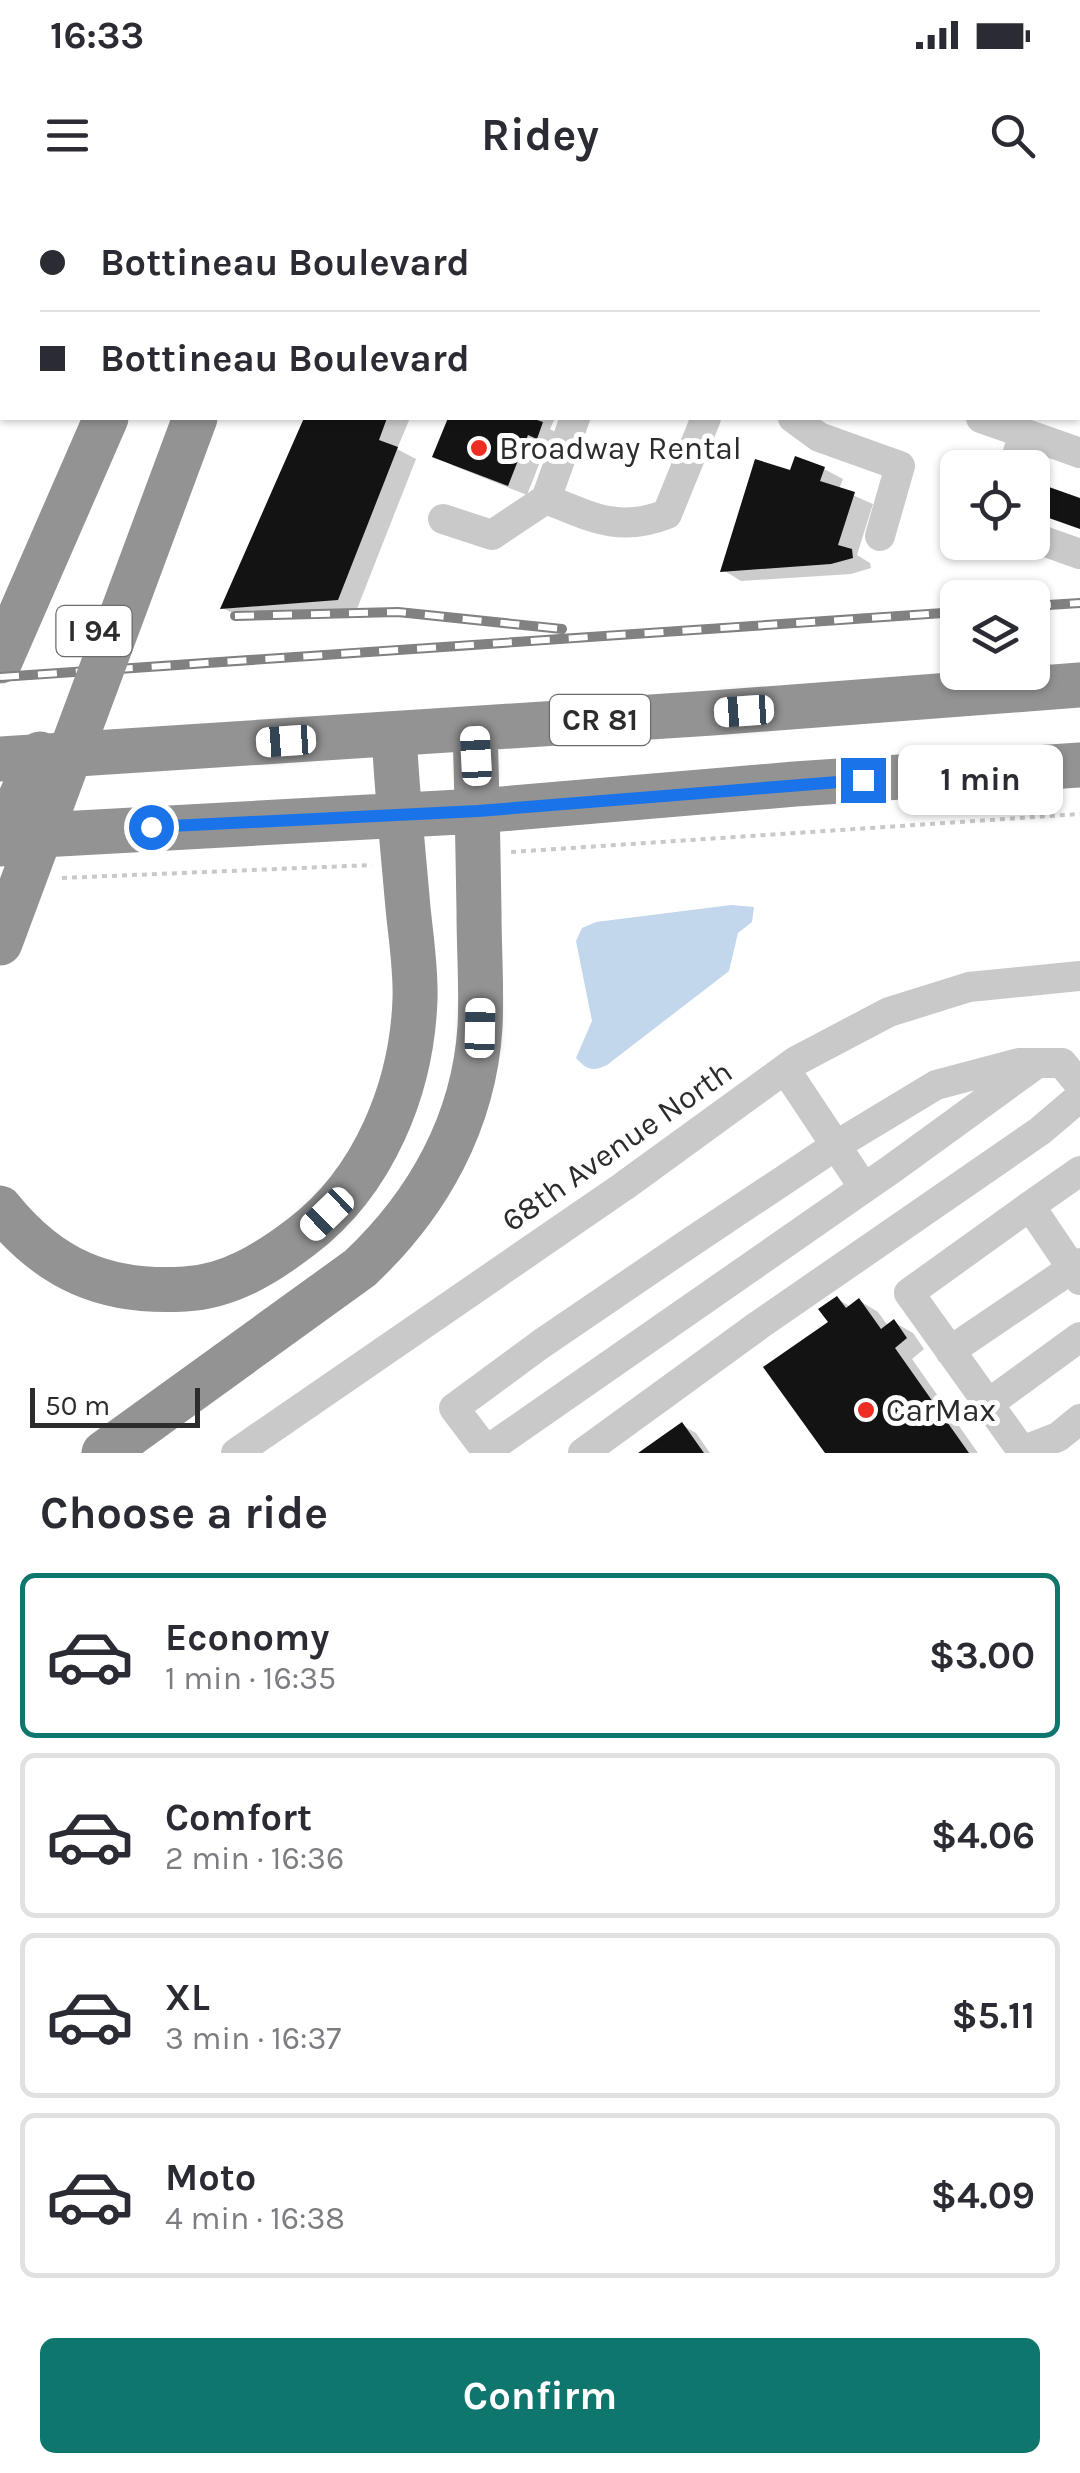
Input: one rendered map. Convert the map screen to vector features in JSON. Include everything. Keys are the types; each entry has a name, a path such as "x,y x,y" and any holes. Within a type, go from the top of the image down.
{"highway":[{"name":"I 94","path":"0,841 191,420"},
{"path":"0,943 191,420"},
{"name":"I 94","path":"0,660 103,426"},
{"path":"0,631 103,426"},
{"name":"CR 81","path":"0,759 1080,685"},
{"path":"104,1453 335,1288 380,1249 426,1191 448,1154 474,1069 480,1028 475,729"},
{"path":"0,1208 51,1258 70,1270 92,1279 144,1289 182,1290 223,1282 257,1268 312,1230 343,1199 384,1132 412,1038 415,986 394,734"},
{"path":"0,841 478,811 1080,765"}],"street":[{"path":"442,518 492,536 546,499 574,420"},
{"path":"546,499 613,524 648,521 667,514 705,420"},
{"path":"796,420 818,438 900,466 880,536"},
{"path":"988,420 1080,453"},
{"path":"1018,450 1024,433"},
{"path":"1050,543 1080,554"},
{"name":"68th Avenue North","path":"236,1453 624,1186 785,1069 889,1012 969,987 1076,976"},
{"path":"1038,1062 487,1452 454,1408 542,1344 836,1146 936,1085 1038,1062 1062,1063 1080,1085"},
{"path":"785,1069 864,1188"},
{"path":"583,1453 1040,1131 1080,1097"},
{"path":"1080,1171 909,1292 1022,1451 1058,1438 1080,1419"},
{"path":"950,1351 1077,1270 1030,1206"},
{"path":"988,1404 1080,1337"}],"path":[{"path":"478,857 536,848 1080,814"},
{"path":"50,878 404,864"}],"water":[{"path":"731,905 754,907 752,922 738,933 729,971 607,1065 594,1069 580,1062 576,1058 592,1021 576,941 582,928 596,922"}],"building":[{"path":"303,420 386,420 379,440 398,447 338,600 220,609"},
{"name":"Broadway Rental","path":"447,420 543,422 537,439 528,435 508,486 432,457"},
{"path":"795,456 825,467 820,481 855,492 838,545 852,549 853,558 831,564 720,572 755,459 790,470"},
{"path":"1050,487 1080,498 1080,529 1050,518"},
{"name":"CarMax","path":"837,1296 846,1308 859,1298 881,1329 894,1319 907,1338 895,1348 969,1453 825,1453 763,1367 828,1322 818,1309"},
{"path":"682,1422 704,1453 638,1453"}],"railway":[{"path":"1050,605 1080,603"},
{"path":"235,616 398,612 562,629"},
{"path":"0,677 940,613"}],"place":[{"name":"Broadway Rental","path":"479,448"},
{"name":"CarMax","path":"866,1410"}],"route":[{"path":"151,827 478,811 863,780"}]}
